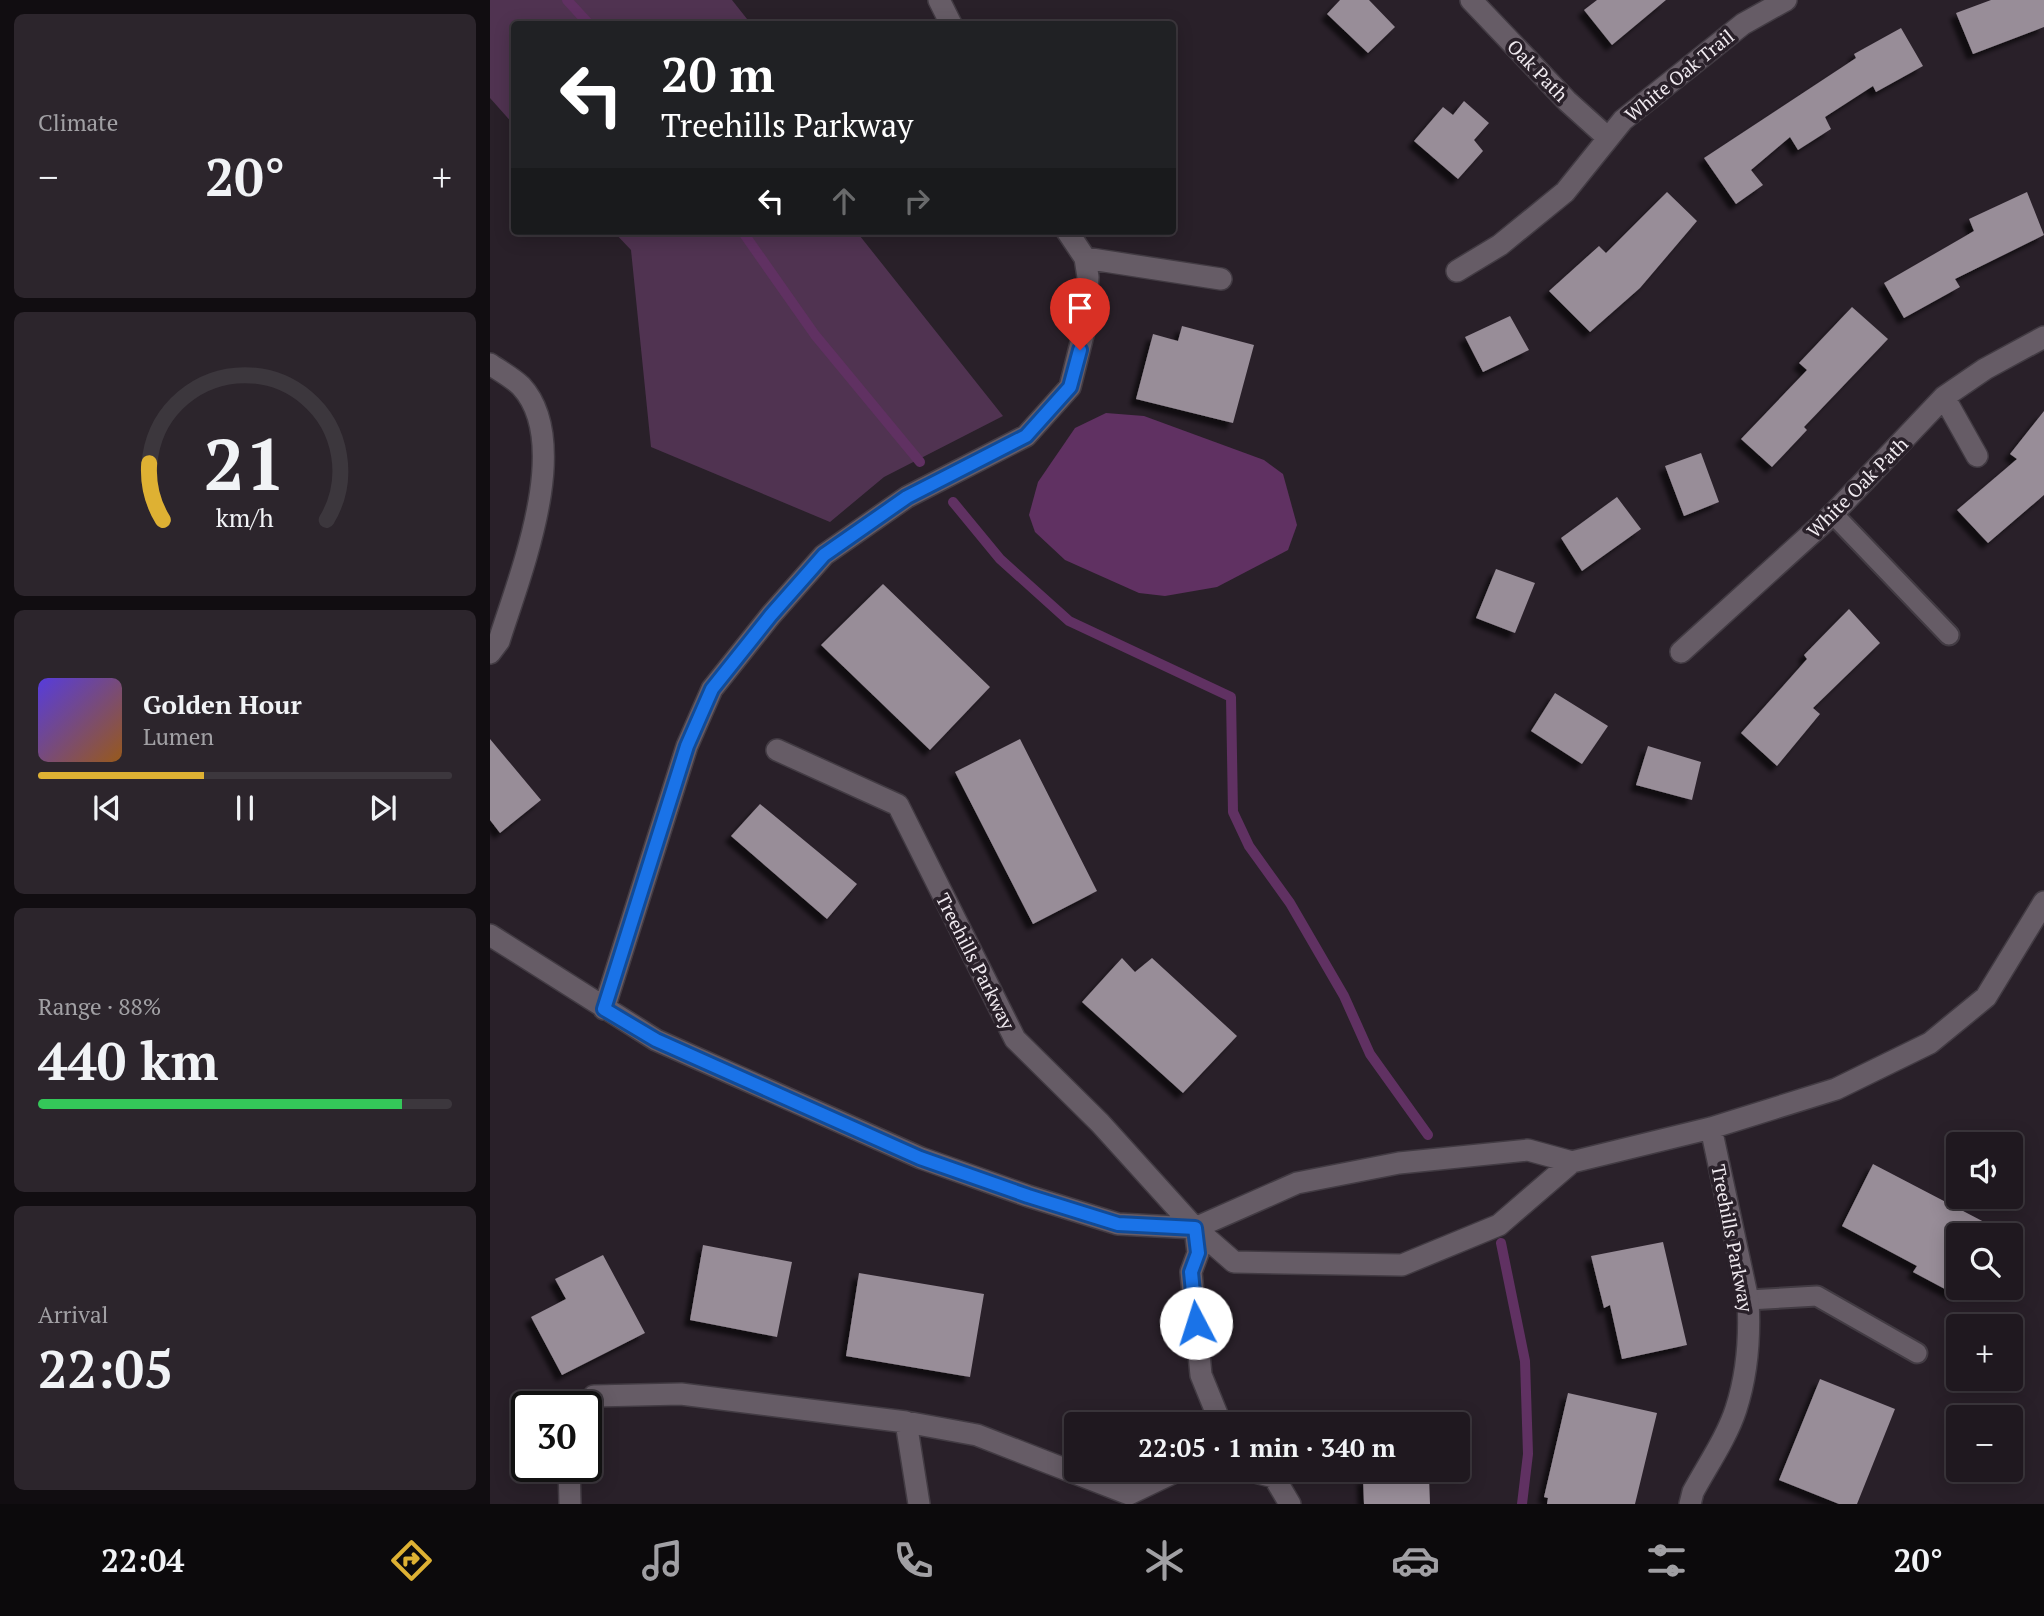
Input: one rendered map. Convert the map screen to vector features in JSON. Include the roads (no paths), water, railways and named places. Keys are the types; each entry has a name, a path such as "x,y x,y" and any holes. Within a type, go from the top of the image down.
{"street":[{"path":"939,0 950,21"},
{"name":"Oak Path","path":"1471,0 1567,101 1608,138"},
{"name":"White Oak Trail","path":"1457,271 1500,245 1565,192 1623,120 1743,24 1786,0"},
{"path":"604,1009 687,746 712,689 771,615 824,555 907,497 1026,436 1070,387 1084,331 1088,277 1085,258 1071,235"},
{"path":"1085,258 1221,279"},
{"name":"White Oak Path","path":"1681,652 1833,514 1944,397 1985,369 2044,337"},
{"path":"490,364 522,387 542,427 542,496 499,641 490,653"},
{"path":"1944,397 1978,456"},
{"name":"Treehills Parkway","path":"778,750 898,805 1015,1038 1100,1123 1195,1228 1234,1262 1402,1265 1499,1225 1572,1162 1711,1128 1836,1089 1930,1043 1986,998 2044,902"},
{"name":"Treehills Parkway","path":"490,935 656,1040 920,1158 1118,1224 1195,1228 1297,1183 1399,1163 1528,1150 1572,1162"},
{"name":"Treehills Parkway","path":"1690,1504 1693,1492 1736,1410 1745,1364 1748,1300 1711,1128"},
{"path":"1195,1228 1198,1253 1191,1272 1201,1375 1216,1412"},
{"path":"602,1396 681,1394 906,1422 976,1435 1064,1469"},
{"path":"906,1422 919,1504"},
{"path":"569,1482 570,1504"},
{"path":"1098,1482 1129,1494 1154,1482"},
{"path":"1277,1482 1290,1504"}],"lane":[{"path":"1833,514 1949,635"},
{"path":"1748,1300 1817,1296 1917,1353"}],"waterway":[{"path":"567,0 586,21"},
{"path":"745,235 815,335 920,462"},
{"path":"953,502 1000,559 1069,621 1231,697 1233,812 1249,846 1290,903 1344,996 1370,1054 1428,1135"},
{"path":"1501,1243 1525,1361 1528,1454 1522,1504"}]}
